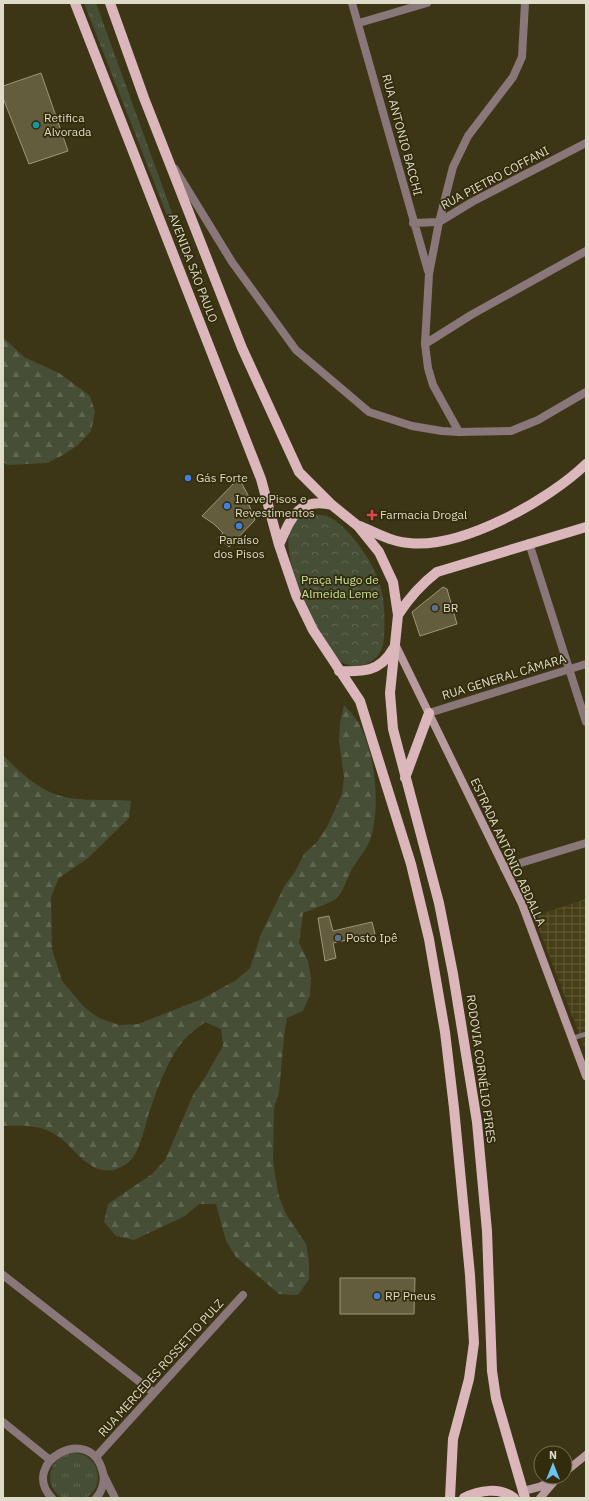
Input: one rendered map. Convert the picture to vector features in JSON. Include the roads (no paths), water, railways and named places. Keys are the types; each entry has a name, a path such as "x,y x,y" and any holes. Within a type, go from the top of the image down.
{"main road":[{"name":"AVENIDA SÃO PAULO","path":"75,3 261,479 279,545 299,602 313,630 339,671"},
{"name":"AVENIDA SÃO PAULO","path":"110,3 116,23 242,348 299,472 332,505 358,526"},
{"path":"358,526 387,538 409,543 432,543 460,536 504,519 546,495 586,464"},
{"path":"279,545 295,514 306,505 319,502 332,505"},
{"path":"358,526 379,552 393,582 398,615"},
{"path":"398,615 422,583 437,572 586,527"},
{"name":"RODOVIA CORNÉLIO PIRES","path":"398,615 390,693 393,729 439,902 463,1032 476,1122 487,1231 492,1371 496,1398 524,1494"},
{"path":"339,671 369,670 388,658 395,645"},
{"path":"339,671 360,701 411,864 429,939 445,1032 470,1275 474,1343 469,1379 453,1440 450,1498"},
{"path":"405,778 429,713"},
{"path":"464,1498 478,1492 498,1491 524,1494"},
{"path":"498,1491 514,1498"}],"street":[{"name":"RUA ANTONIO BACCHI","path":"352,3 359,23 413,223 429,274"},
{"path":"359,23 427,3"},
{"path":"460,432 433,385 428,368 425,344 429,274 439,222 453,167 468,136 512,77 522,57 525,3"},
{"name":"RUA PIETRO COFFANI","path":"413,223 439,222 472,202 586,143"},
{"path":"166,153 232,262 296,350 369,412 412,426 460,432 511,431 538,420 586,392"},
{"path":"425,344 471,315 586,251"},
{"path":"529,543 586,722"},
{"name":"ESTRADA ANTÔNIO ABDALLA","path":"395,645 522,904 586,1076"},
{"name":"RUA GENERAL CÂMARA","path":"429,713 586,664"},
{"path":"504,868 586,843"},
{"path":"3,1275 154,1393"},
{"name":"RUA MERCEDES ROSSETTO PULZ","path":"96,1457 243,1295"},
{"path":"3,1422 50,1460"},
{"path":"52,1498 45,1487 44,1477 46,1468 50,1460 58,1453 67,1449 77,1448 87,1451 96,1457 115,1498"},
{"path":"573,1466 586,1455"},
{"path":"96,1498 103,1486 104,1476"},
{"path":"524,1494 544,1485"},
{"path":"540,1498 552,1485"}],"lane":[{"path":"573,1038 586,1034"}],"place":[{"name":"Retifica Alvorada","path":"36,125"},
{"name":"Gás Forte","path":"188,478"},
{"name":"Inove Pisos e Revestimentos","path":"227,506"},
{"name":"Farmacia Drogal","path":"372,515"},
{"name":"Paraíso dos Pisos","path":"239,526"},
{"name":"BR","path":"435,608"},
{"name":"Posto Ipê","path":"338,938"},
{"name":"RP Pneus","path":"377,1296"}],"park label":[{"name":"Praça Hugo de Almeida Leme","path":"340,587"}]}
